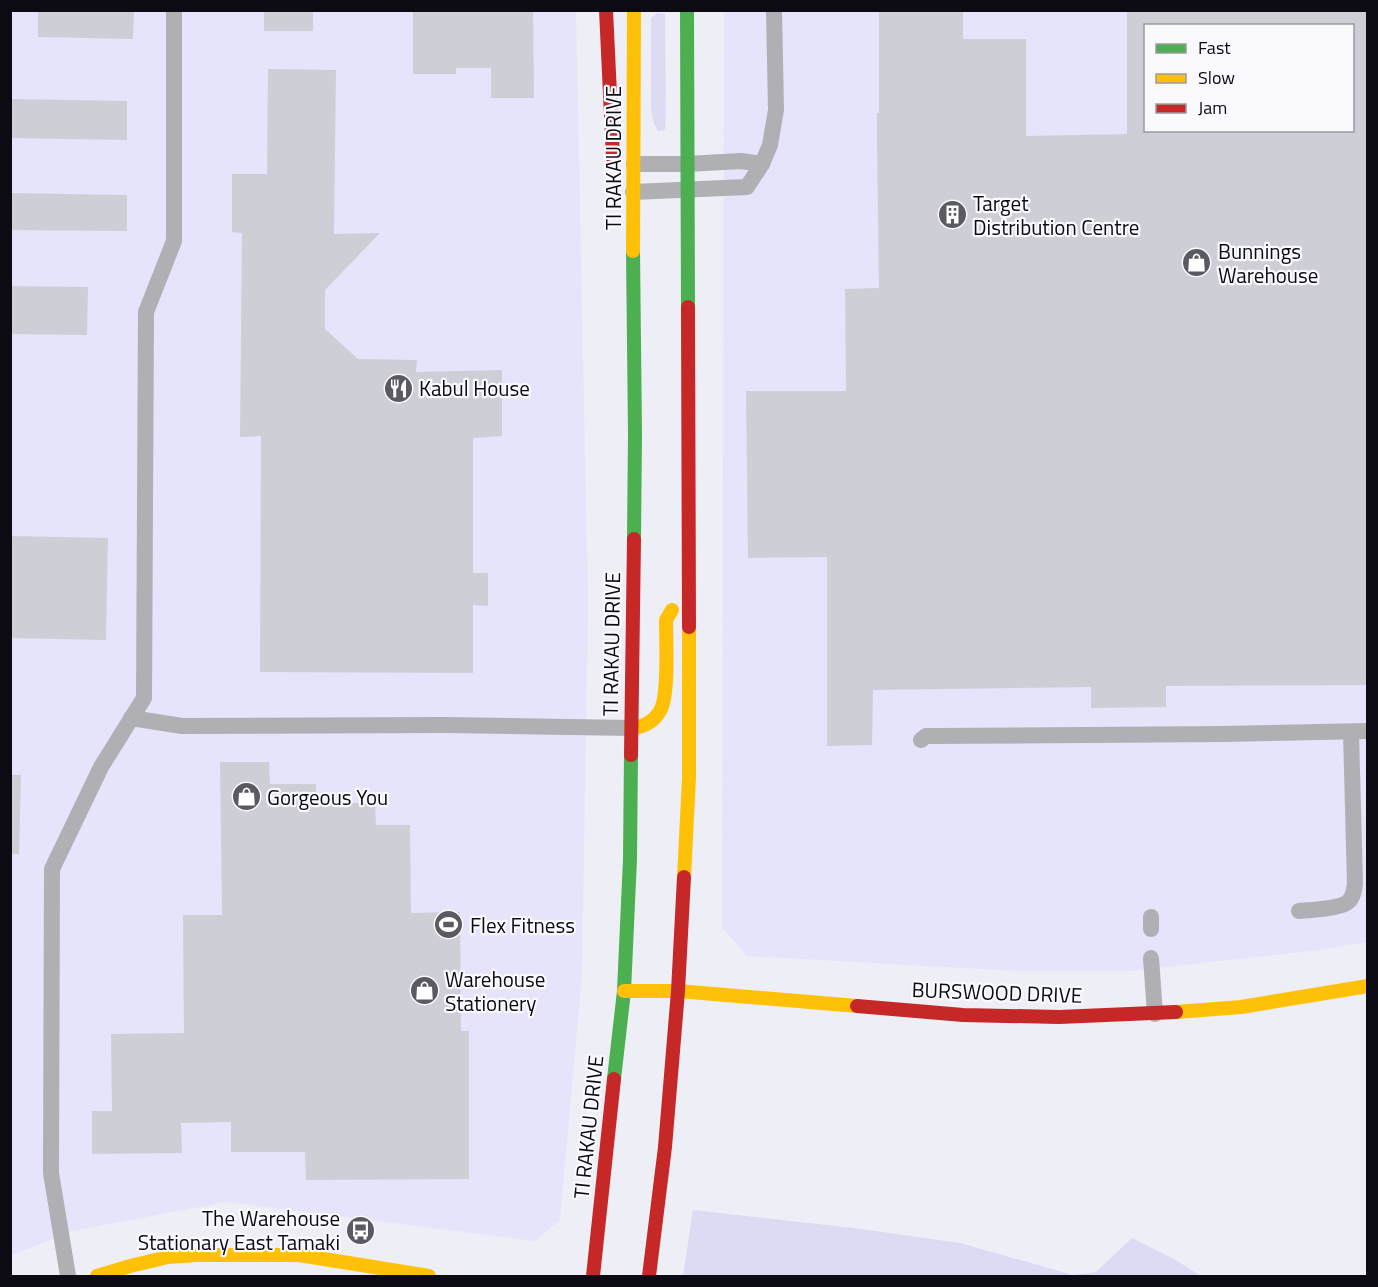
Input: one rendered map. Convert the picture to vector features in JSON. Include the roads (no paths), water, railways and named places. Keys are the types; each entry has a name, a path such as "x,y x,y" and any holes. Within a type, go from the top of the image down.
{"main road":[{"path":"606,10 614,172"},
{"name":"TI RAKAU DRIVE","path":"593,1276 624,991 630,859 634,10"},
{"path":"650,1276 665,1147 678,992 689,778 687,10"},
{"path":"620,283 625,304 634,321"},
{"path":"631,728 640,727 652,721 661,709 665,694 666,620 689,580"},
{"name":"BURSWOOD DRIVE","path":"624,991 723,994 963,1015 1059,1017 1155,1014 1241,1007 1368,986"},
{"path":"97,1276 168,1257 299,1255 429,1276"}],"lane":[{"path":"68,1276 51,1173 52,869 101,767 144,698 146,312 174,241 174,10"},
{"path":"633,192 747,187 762,164 770,145 776,110 774,10"},
{"path":"634,164 741,161 762,164"},
{"path":"131,718 182,726 443,725 631,728"},
{"path":"921,740 926,736 1359,731 1354,893 1351,899 1342,906 1299,911"},
{"path":"1151,958 1155,1014"}],"place":[{"name":"Target Distribution Centre","path":"952,215"},
{"name":"Bunnings Warehouse","path":"1197,263"},
{"name":"Kabul House","path":"398,388"},
{"name":"Gorgeous You","path":"246,797"},
{"name":"Flex Fitness","path":"449,925"},
{"name":"Warehouse Stationery","path":"424,991"},
{"name":"The Warehouse Stationary East Tamaki","path":"361,1230"}]}
